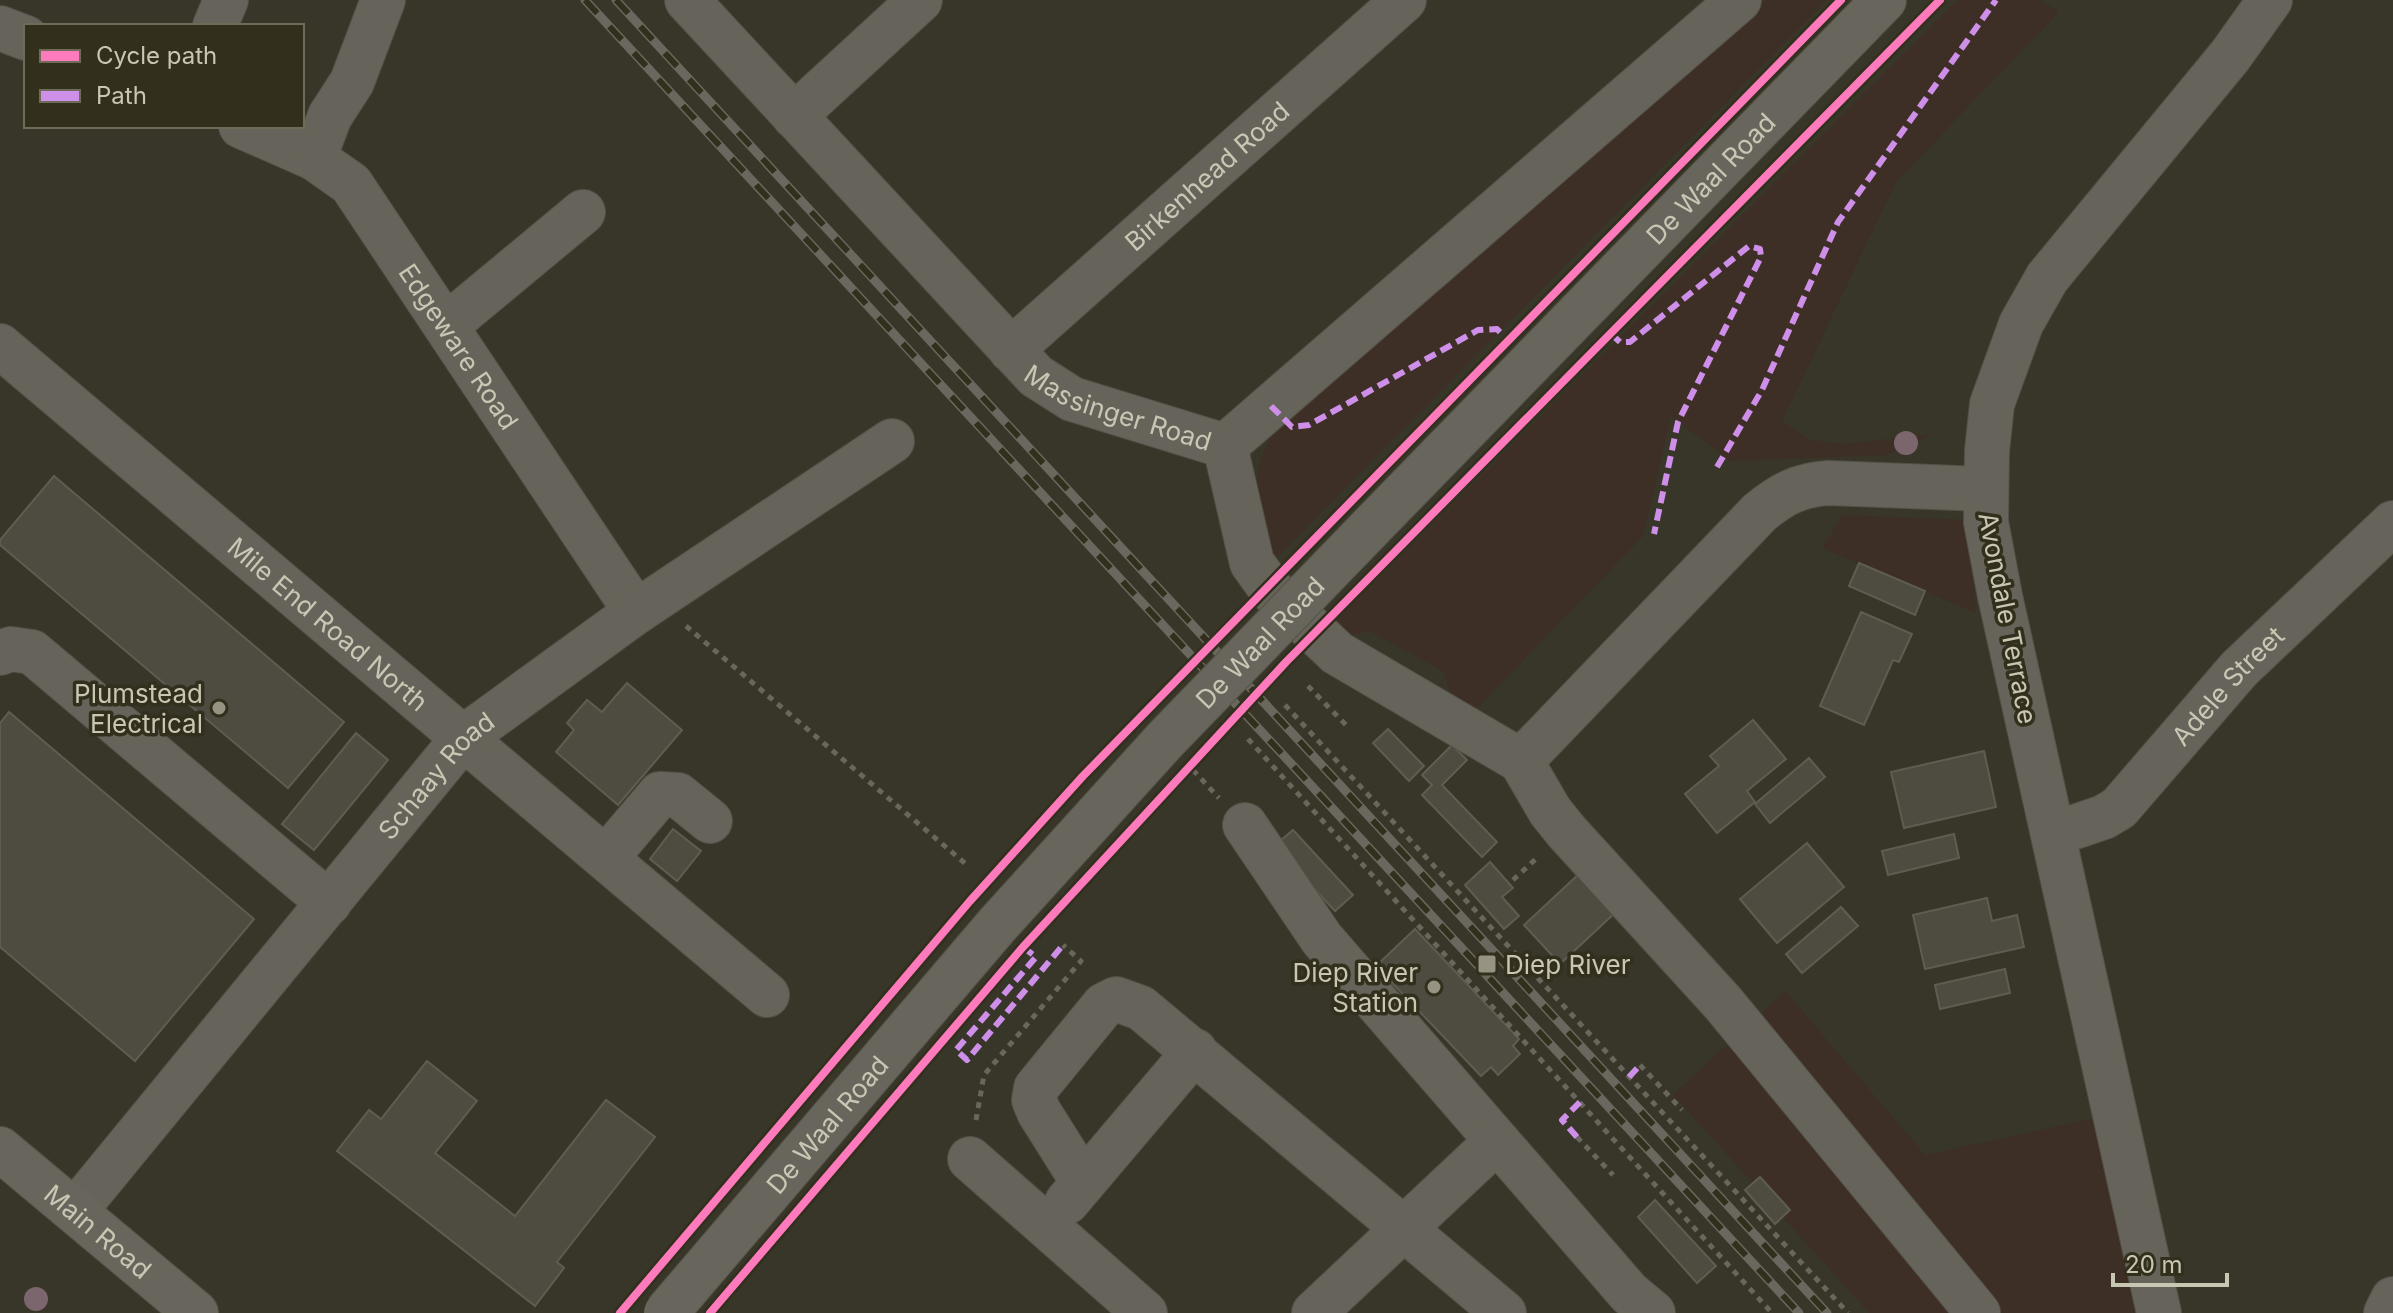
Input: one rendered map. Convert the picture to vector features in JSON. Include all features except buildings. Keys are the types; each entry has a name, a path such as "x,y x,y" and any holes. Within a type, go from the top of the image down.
{"main road":[{"name":"De Waal Road","path":"666,1313 998,924 1165,740 1884,0"},
{"name":"Main Road","path":"0,1149 196,1313"}],"street":[{"path":"216,24 226,0"},
{"path":"314,158 316,111 352,82 383,0"},
{"name":"Massinger Road","path":"687,0 1011,350 1054,390 1072,399 1225,446 1734,2"},
{"path":"794,116 920,0"},
{"name":"Birkenhead Road","path":"1011,350 1404,0"},
{"name":"Avondale Terrace","path":"2159,1313 2000,596 1984,489 1992,404 2031,303 2270,0"},
{"path":"0,28 24,37"},
{"name":"Edgeware Road","path":"246,128 314,158 351,184 645,606"},
{"path":"447,325 583,212"},
{"name":"Mile End Road North","path":"0,346 767,995"},
{"name":"Schaay Road","path":"75,1211 464,737 645,606 892,441"},
{"path":"1225,446 1248,549 1262,581 1337,653 1521,761 1566,831 1723,1003 1978,1313"},
{"path":"1521,761 1749,523 1782,494 1807,484 1828,483 1984,489"},
{"name":"Adele Street","path":"2054,834 2104,817 2119,808 2239,669 2393,523"},
{"path":"0,653 11,649 32,652 329,903"},
{"path":"606,858 660,794 678,795 710,821"},
{"path":"1245,825 1322,939 1629,1293 1653,1313"},
{"path":"1083,1182 1034,1100 1036,1088 1046,1072 1104,1005 1116,999 1141,1008 1195,1051 1504,1313"},
{"path":"1045,1228 1195,1051"},
{"path":"1314,1313 1497,1141"},
{"path":"970,1159 1145,1313"},
{"path":"2386,1313 2393,1299"}],"path":[{"path":"645,606 967,865"},
{"path":"1306,684 1347,726"},
{"path":"1285,705 1848,1313"},
{"path":"1248,739 1772,1313"},
{"path":"1513,880 1541,854"},
{"path":"1640,1065 1682,1110"},
{"path":"1577,1137 1613,1175"}],"shaded area":[{"path":"1766,0 1827,0 1274,560 1262,519 1257,485 1263,453 1286,415"},
{"path":"1957,0 2040,0 2059,12 1896,182 1782,421 1810,440 1845,444 1933,434 1887,455 1730,461 1671,416 1643,536 1476,709 1451,695 1443,671 1369,631 1345,637 1331,626"},
{"path":"1843,515 1967,520 1976,613 1822,548"},
{"path":"1785,991 1925,1155 2096,1118 2139,1313 1869,1313 1782,1216 1790,1210 1760,1177 1753,1183 1673,1095"}],"railway":[{"path":"585,0 1799,1313"},
{"path":"616,0 1827,1313"}],"marked path":[{"path":"1717,467 1762,390 1838,222 1996,0"},
{"path":"1611,334 1620,342 1630,342 1749,246 1760,249 1761,257 1678,422 1654,534"},
{"path":"1271,406 1292,427 1309,425 1478,330 1497,329 1507,339"},
{"path":"1023,947 1036,957 956,1050 967,1060 1063,945"},
{"path":"1629,1077 1640,1065"},
{"path":"1577,1137 1562,1120 1580,1102"}],"cycle path":[{"path":"620,1313 970,901 1083,776 1841,0"},
{"path":"710,1313 1023,947 1286,662 1940,0"}],"place":[{"name":"Plumstead Electrical","path":"219,708"},
{"name":"Diep River","path":"1487,964"},
{"name":"Diep River Station","path":"1434,987"}]}
